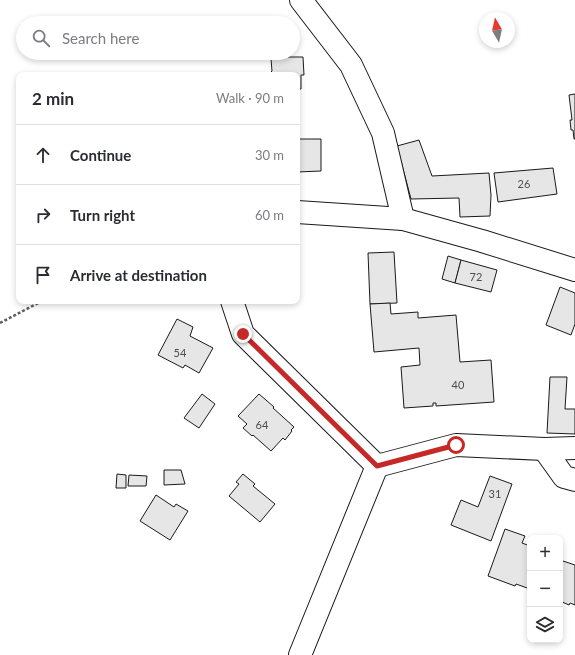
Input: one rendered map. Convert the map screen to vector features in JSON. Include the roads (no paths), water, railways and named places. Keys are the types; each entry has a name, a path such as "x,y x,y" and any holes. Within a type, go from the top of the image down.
{"street":[{"path":"301,0 351,65 383,133 403,219"},
{"path":"300,212 403,219 482,241 575,270"},
{"path":"233,304 243,334 377,466"},
{"path":"377,466 456,445 544,449 575,448"},
{"path":"544,449 564,477 575,480"},
{"path":"300,655 377,466"}]}
